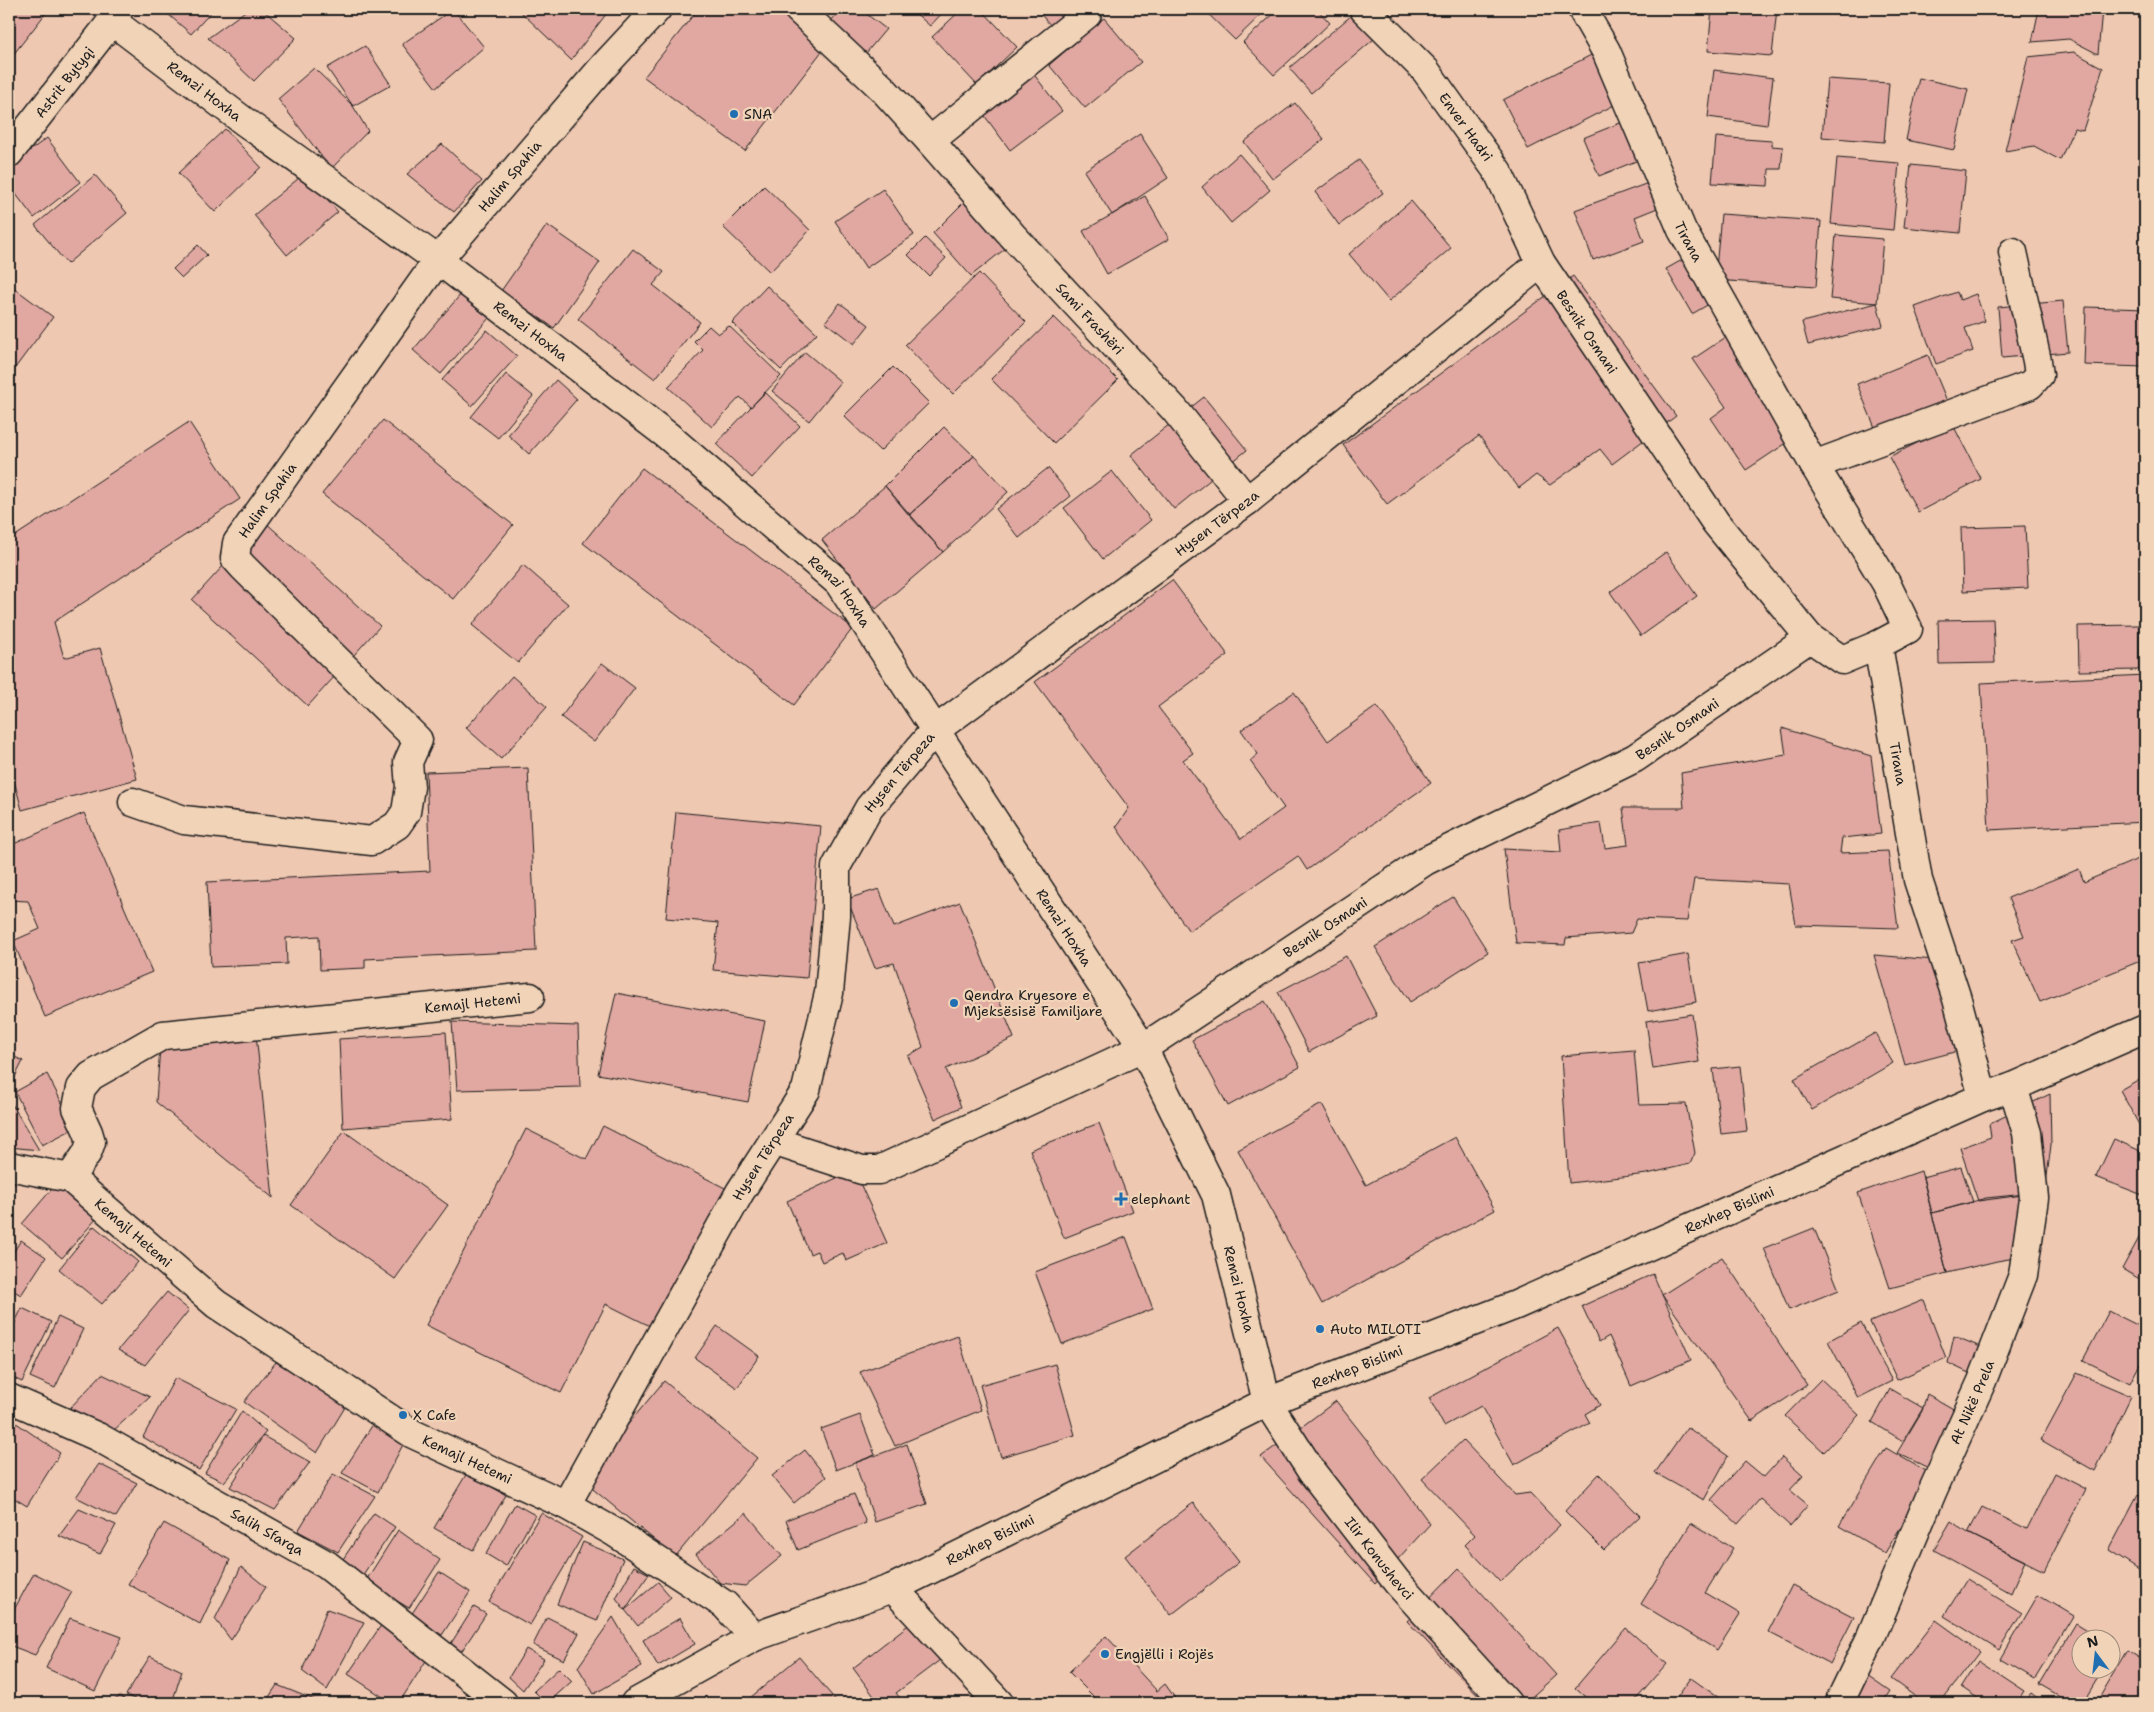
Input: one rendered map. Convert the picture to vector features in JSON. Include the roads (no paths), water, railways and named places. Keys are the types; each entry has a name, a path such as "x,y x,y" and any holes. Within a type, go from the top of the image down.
{"street":[{"name":"Halim Spahia","path":"133,802 184,820 372,841 398,825 406,812 410,787 408,762 418,740 235,558 237,543 438,260 603,67 657,9"},
{"name":"Sami Frashëri","path":"798,9 882,88 930,140 1012,235 1175,410 1247,501"},
{"name":"Enver Hadri","path":"1364,9 1426,71 1498,172 1541,263"},
{"name":"Tirana","path":"1582,9 1606,51 1682,230 1814,465 1886,583 1908,629 1878,645 1918,880 1957,999 1983,1097"},
{"path":"930,140 1087,14"},
{"name":"Remzi Hoxha","path":"116,15 245,122 438,260 668,436 838,584 1143,1048 1216,1195 1268,1402"},
{"name":"Astrit Bytyqi","path":"9,153 116,15"},
{"path":"1814,465 2030,385 2039,375 2013,252"},
{"name":"Hysen Tërpeza","path":"566,1505 740,1192 806,1090 829,993 836,916 836,867 869,808 934,731 1247,501 1541,263"},
{"name":"Besnik Osmani","path":"773,1141 862,1170 878,1170 1143,1048 1425,861 1635,758 1810,638 1716,523 1541,263"},
{"path":"1810,638 1842,660 1878,645"},
{"name":"Kemajl Hetemi","path":"70,1178 88,1153 90,1142 88,1132 77,1108 81,1088 91,1076 163,1035 530,998"},
{"name":"Rexhep Bislimi","path":"635,1703 754,1637 893,1588 1268,1402 1516,1305 1983,1097 2013,1087 2145,1029"},
{"name":"At Nikë Prela","path":"1838,1703 1871,1637 1932,1492 1982,1381 2023,1275 2034,1198 2027,1133 2013,1087"},
{"name":"Kemajl Hetemi","path":"9,1166 70,1178 216,1304 413,1434 566,1505 614,1532 725,1605 754,1637"},
{"name":"Salih Sfarqa","path":"9,1398 98,1437 327,1565 503,1703"},
{"name":"Ilir Konushevci","path":"1268,1402 1312,1472 1397,1582 1507,1703"},
{"path":"893,1588 999,1703"}],"place":[{"name":"SNA","path":"734,114"},
{"name":"Qendra Kryesore e Mjeksësisë Familjare","path":"954,1003"},
{"name":"elephant","path":"1121,1199"},
{"name":"Auto MILOTI","path":"1320,1329"},
{"name":"X Cafe","path":"403,1415"},
{"name":"Engjëlli i Rojës","path":"1105,1654"}]}
